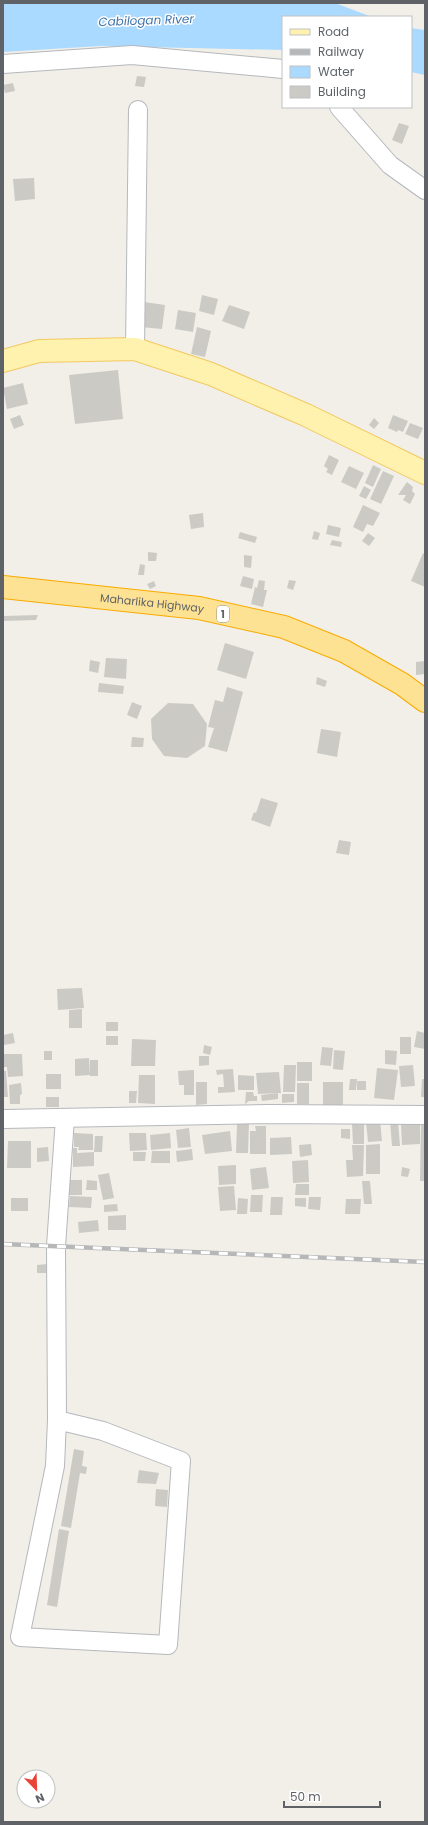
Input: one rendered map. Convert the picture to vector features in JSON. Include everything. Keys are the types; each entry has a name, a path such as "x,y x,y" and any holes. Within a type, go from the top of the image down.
{"highway":[{"name":"Maharlika Highway","path":"3,588 199,608 284,627 344,652 402,684 425,701"}],"main road":[{"path":"3,360 39,350 135,349 211,374 306,415 425,473"}],"street":[{"path":"3,64 132,55 282,70"},
{"path":"340,108 390,165 425,190"},
{"path":"135,349 138,110"},
{"path":"3,1119 268,1114 425,1115"},
{"path":"57,1420 102,1431 181,1461 168,1645 20,1637 55,1466 57,1420 56,1246 65,1118"}],"water":[{"name":"Cabilogan River","path":"3,3 335,3 369,16 282,16 282,50 100,46 3,52"},
{"path":"412,28 425,30 425,75 412,72"}],"building":[{"path":"137,76 146,77 144,87 135,86"},
{"path":"13,83 15,91 5,93 3,85"},
{"path":"399,123 409,126 402,144 392,140"},
{"path":"34,178 35,199 15,201 13,179"},
{"path":"202,295 218,299 214,315 199,311"},
{"path":"144,302 165,305 162,329 140,327"},
{"path":"229,305 250,312 244,329 222,321"},
{"path":"178,310 196,313 193,332 175,329"},
{"path":"197,327 211,331 205,357 191,354"},
{"path":"118,370 123,419 75,424 69,375"},
{"path":"23,383 28,404 7,409 3,388"},
{"path":"20,415 24,425 14,429 10,419"},
{"path":"393,415 408,421 403,432 398,430 397,432 388,428"},
{"path":"374,418 379,423 374,429 369,425"},
{"path":"410,423 423,428 418,439 405,434"},
{"path":"329,455 339,460 332,475 326,472 328,469 324,466"},
{"path":"373,465 381,469 373,487 365,483"},
{"path":"349,466 364,473 356,489 341,482"},
{"path":"383,471 394,476 381,504 370,499"},
{"path":"407,482 413,487 412,491 415,494 410,504 403,500 406,495 398,495"},
{"path":"364,486 371,490 366,499 359,496"},
{"path":"363,505 380,513 373,526 367,524 363,532 353,527"},
{"path":"203,513 204,527 191,529 189,515"},
{"path":"328,525 341,528 339,537 326,534"},
{"path":"314,531 320,533 318,540 312,539"},
{"path":"240,532 257,537 255,543 238,538"},
{"path":"368,533 375,538 369,546 362,541"},
{"path":"332,540 342,542 341,547 330,545"},
{"path":"148,552 157,553 156,561 148,561"},
{"path":"423,553 425,554 425,587 411,581"},
{"path":"244,555 252,556 251,568 244,567"},
{"path":"140,564 145,565 144,575 138,575"},
{"path":"243,576 254,579 252,589 240,586"},
{"path":"259,580 265,581 264,590 267,590 263,607 251,604 255,587 257,588"},
{"path":"289,580 296,581 293,590 287,588"},
{"path":"154,581 156,586 150,589 147,584"},
{"path":"38,615 36,620 3,621 3,616"},
{"path":"225,643 254,652 246,679 217,670"},
{"path":"106,658 127,659 126,679 104,677"},
{"path":"90,660 100,662 98,673 89,671"},
{"path":"425,661 425,674 416,675 416,662"},
{"path":"317,677 327,681 325,687 316,684"},
{"path":"99,683 124,686 123,694 98,692"},
{"path":"227,687 243,692 227,752 208,747 214,728 208,727 215,700 223,702"},
{"path":"132,702 142,706 137,719 127,715"},
{"path":"168,703 193,704 207,724 205,746 187,758 164,756 152,739 151,719"},
{"path":"321,729 341,732 337,757 317,753"},
{"path":"132,737 144,738 143,747 131,747"},
{"path":"261,798 278,803 270,827 251,820 254,812 256,813"},
{"path":"339,840 351,842 349,855 336,853"},
{"path":"82,988 84,1008 58,1010 57,989"},
{"path":"82,1009 82,1028 69,1028 69,1010"},
{"path":"106,1022 118,1022 118,1031 106,1031"},
{"path":"417,1031 425,1033 425,1049 414,1047"},
{"path":"13,1033 15,1043 4,1045 3,1035"},
{"path":"106,1036 118,1036 118,1045 106,1045"},
{"path":"400,1037 411,1037 411,1054 400,1054"},
{"path":"132,1039 156,1040 155,1066 131,1066"},
{"path":"204,1045 212,1047 210,1055 203,1053"},
{"path":"322,1047 333,1048 331,1066 320,1065"},
{"path":"334,1050 345,1051 343,1070 333,1069"},
{"path":"385,1050 397,1051 396,1065 385,1064"},
{"path":"44,1051 52,1051 52,1060 44,1060"},
{"path":"3,1054 22,1054 23,1076 8,1077 7,1067 3,1067"},
{"path":"199,1056 209,1056 209,1065 199,1066"},
{"path":"89,1058 90,1075 75,1076 75,1059"},
{"path":"90,1060 98,1060 98,1076 90,1076"},
{"path":"297,1062 312,1062 312,1081 297,1081"},
{"path":"284,1065 296,1065 295,1092 283,1092"},
{"path":"413,1065 415,1086 401,1087 399,1066"},
{"path":"377,1068 398,1070 394,1100 374,1098"},
{"path":"233,1069 235,1092 218,1093 218,1087 224,1087 223,1074 217,1075 216,1070"},
{"path":"194,1070 194,1095 184,1095 184,1085 179,1085 178,1071"},
{"path":"3,1071 6,1071 8,1097 3,1097"},
{"path":"279,1072 281,1093 258,1094 256,1073"},
{"path":"46,1074 61,1074 61,1089 46,1089"},
{"path":"139,1075 155,1075 155,1104 138,1103"},
{"path":"238,1075 254,1076 254,1090 238,1090"},
{"path":"350,1079 357,1079 356,1090 349,1090"},
{"path":"422,1079 425,1079 425,1097 421,1097"},
{"path":"357,1081 366,1081 366,1090 357,1090"},
{"path":"196,1082 207,1082 207,1104 196,1105"},
{"path":"323,1082 343,1082 343,1106 323,1107"},
{"path":"21,1083 22,1094 20,1095 20,1104 10,1104 9,1085"},
{"path":"297,1083 309,1083 309,1104 297,1104"},
{"path":"129,1091 137,1091 136,1103 129,1103"},
{"path":"246,1092 253,1092 254,1096 257,1096 257,1101 249,1101 245,1104"},
{"path":"278,1093 278,1099 262,1101 261,1095"},
{"path":"282,1094 294,1094 294,1102 282,1103"},
{"path":"46,1097 59,1097 59,1107 46,1107"},
{"path":"380,1120 382,1141 368,1142 366,1122"},
{"path":"390,1121 398,1121 400,1146 392,1146"},
{"path":"421,1122 425,1122 425,1181 420,1181"},
{"path":"420,1123 420,1144 402,1145 401,1124"},
{"path":"237,1124 249,1124 248,1153 236,1153"},
{"path":"352,1124 364,1124 364,1144 353,1144"},
{"path":"255,1126 266,1126 266,1154 250,1154 250,1131 256,1131"},
{"path":"189,1128 191,1147 178,1148 176,1130"},
{"path":"341,1129 350,1129 350,1139 341,1138"},
{"path":"230,1131 232,1151 205,1154 202,1135"},
{"path":"74,1133 93,1134 93,1150 78,1150 79,1147 74,1147"},
{"path":"129,1133 146,1133 147,1150 130,1151"},
{"path":"170,1133 171,1148 151,1150 150,1135"},
{"path":"95,1136 103,1136 102,1152 94,1152"},
{"path":"291,1137 292,1154 270,1155 270,1138"},
{"path":"8,1141 31,1141 31,1168 7,1168"},
{"path":"311,1144 312,1155 300,1157 299,1145"},
{"path":"380,1144 380,1174 366,1174 366,1145"},
{"path":"352,1145 364,1145 363,1176 347,1177 346,1160 353,1160"},
{"path":"48,1147 49,1161 37,1162 37,1148"},
{"path":"73,1148 77,1148 77,1153 94,1152 94,1166 73,1167"},
{"path":"192,1149 193,1160 177,1162 176,1151"},
{"path":"152,1151 170,1151 170,1163 151,1163"},
{"path":"133,1152 146,1152 145,1161 133,1161"},
{"path":"308,1160 309,1182 293,1183 292,1161"},
{"path":"236,1165 236,1184 219,1185 218,1166"},
{"path":"266,1167 269,1188 252,1190 250,1169"},
{"path":"402,1167 410,1169 408,1177 401,1176"},
{"path":"109,1173 114,1198 103,1200 98,1175"},
{"path":"68,1180 82,1180 82,1195 68,1195"},
{"path":"87,1180 97,1181 97,1190 86,1190"},
{"path":"362,1181 370,1181 372,1204 364,1204"},
{"path":"296,1184 309,1184 309,1195 295,1195"},
{"path":"234,1186 236,1210 220,1211 218,1187"},
{"path":"251,1195 263,1195 262,1212 250,1212"},
{"path":"70,1196 92,1197 91,1208 69,1207"},
{"path":"271,1197 283,1197 282,1215 270,1215"},
{"path":"309,1197 321,1197 320,1210 308,1209"},
{"path":"11,1198 28,1198 28,1211 11,1211"},
{"path":"238,1198 248,1199 247,1214 237,1214"},
{"path":"295,1198 306,1198 306,1207 295,1206"},
{"path":"346,1199 361,1199 360,1214 345,1214"},
{"path":"117,1204 118,1211 104,1212 104,1205"},
{"path":"126,1215 126,1230 108,1230 108,1216"},
{"path":"98,1220 99,1231 79,1233 78,1222"},
{"path":"47,1264 48,1273 37,1273 37,1265"},
{"path":"74,1449 84,1451 82,1466 87,1467 86,1474 80,1473 71,1528 61,1526"},
{"path":"139,1470 159,1473 156,1484 137,1483"},
{"path":"156,1489 168,1490 167,1507 155,1506"},
{"path":"59,1529 69,1531 57,1607 47,1605"}],"railway":[{"path":"3,1244 425,1262"}]}
